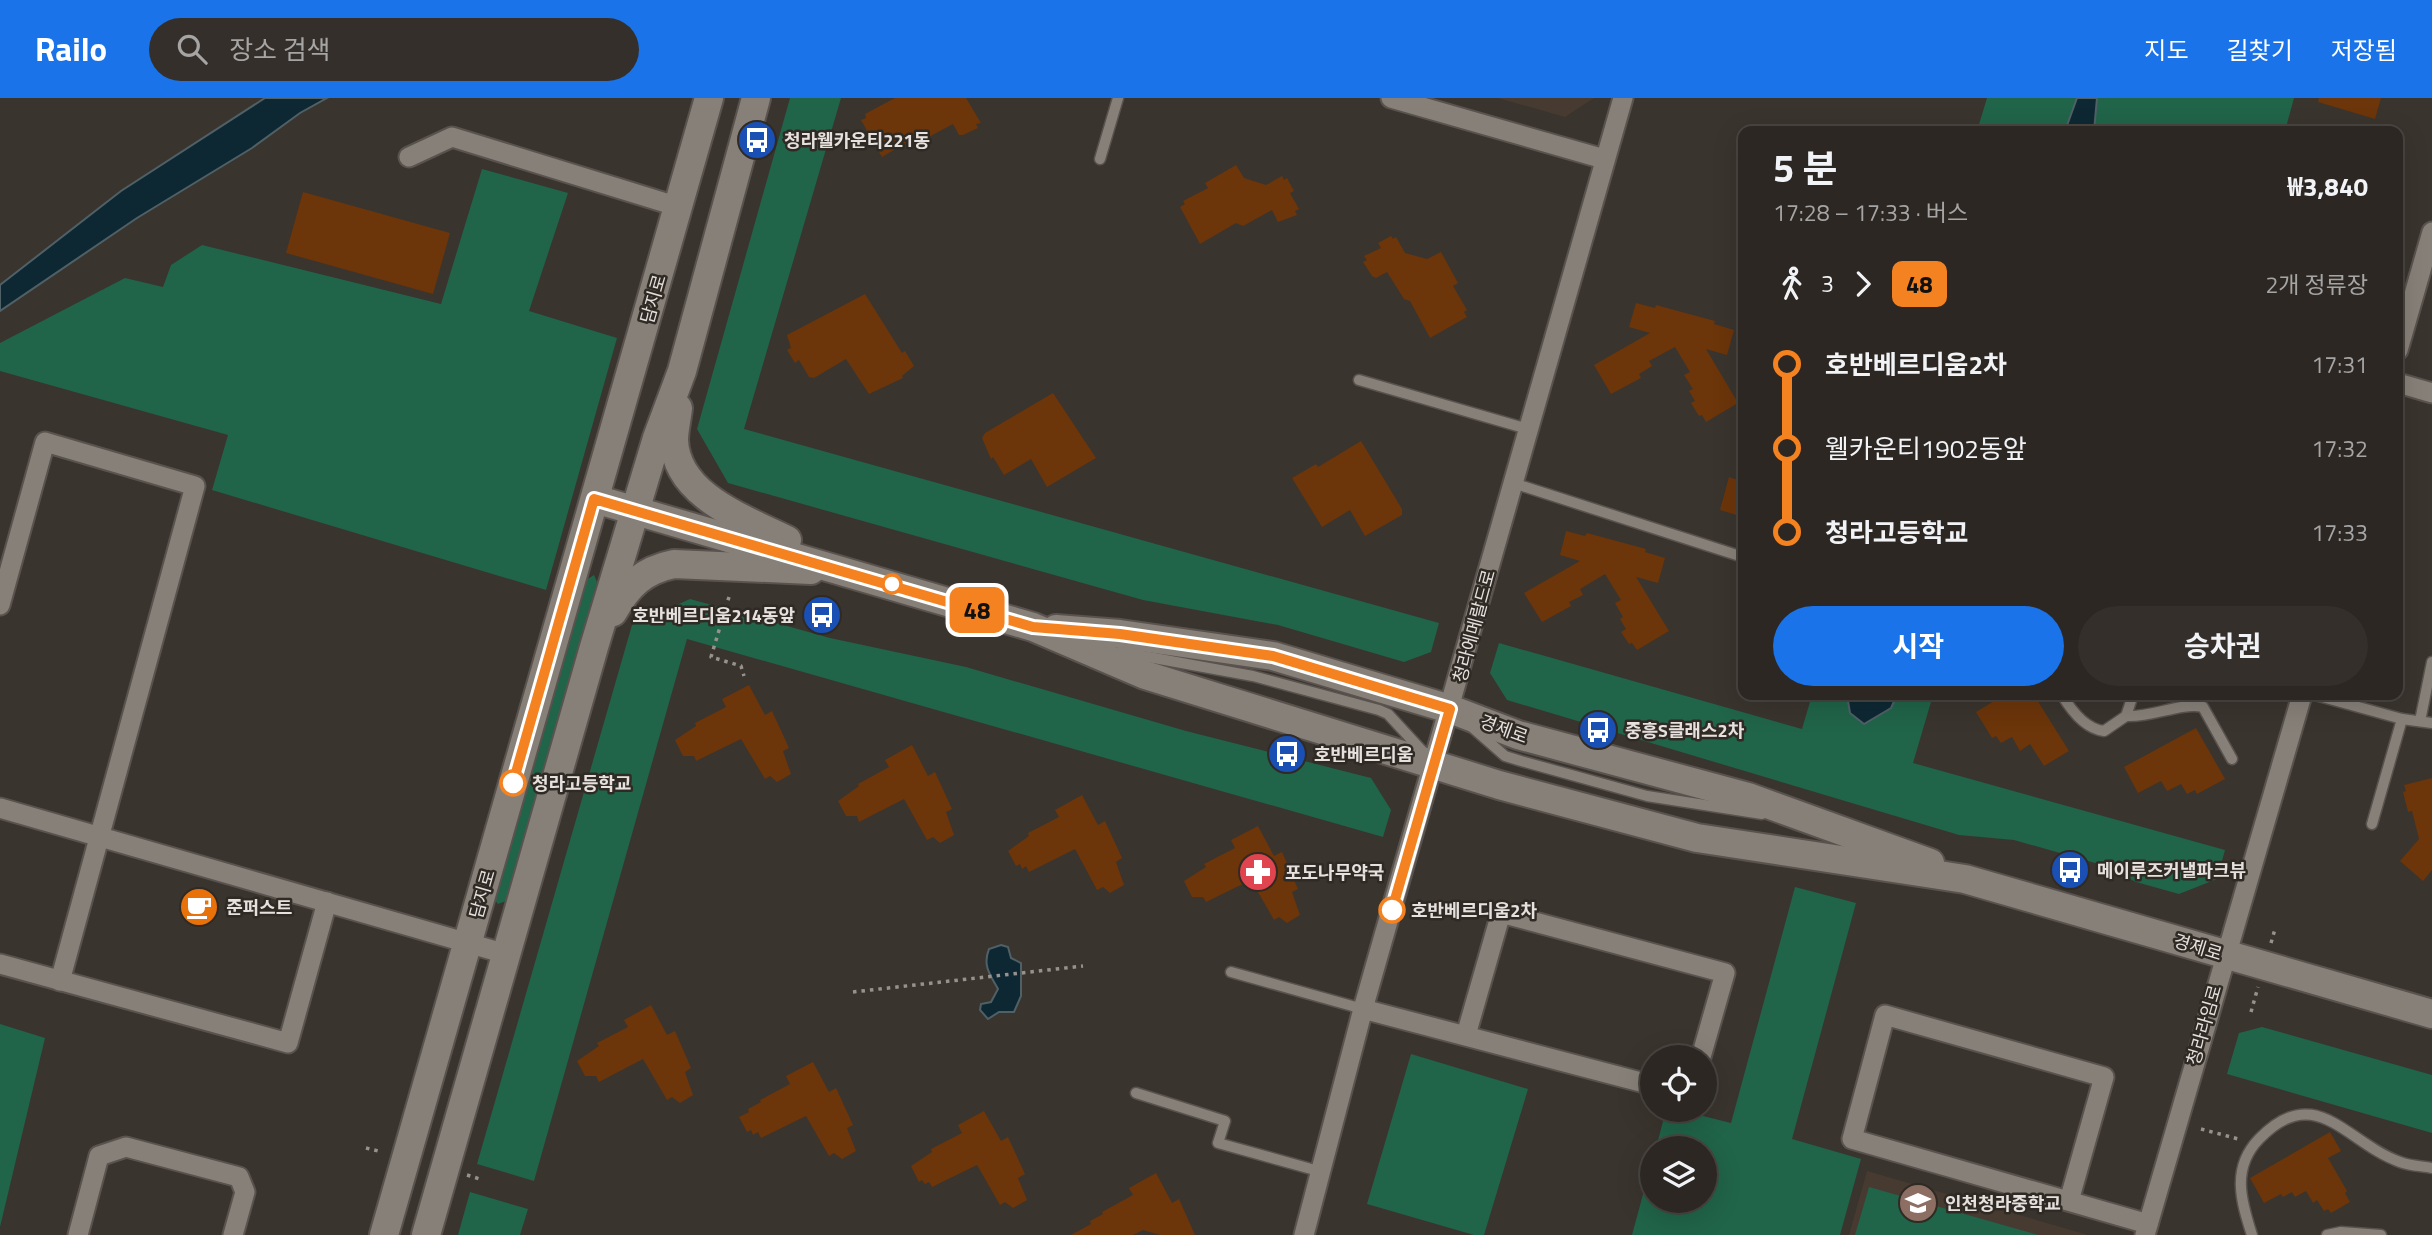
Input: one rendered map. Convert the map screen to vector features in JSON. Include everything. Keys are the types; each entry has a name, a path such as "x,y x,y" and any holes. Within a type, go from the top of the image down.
{"main road":[{"name":"담지로","path":"384,1235 709,98"},
{"path":"426,1235 594,647 657,438 682,371 756,98"},
{"path":"682,371 674,440 679,461 695,487 747,520 849,570"},
{"name":"경제로","path":"594,499 849,570 1033,627 1145,675 1497,785 1697,838 1965,879"},
{"path":"594,647 629,585 654,568 674,564 849,570"},
{"name":"경제로","path":"1033,627 1120,634 1273,656 1450,709 1518,735 1748,797 1902,851 1965,879 2432,1014"}],"street":[{"path":"1391,98 1433,104 1604,159"},
{"name":"청라에메랄드로","path":"1304,1235 1363,1009 1623,98"},
{"path":"409,157 453,137 679,207"},
{"path":"2403,333 2432,232"},
{"path":"2403,384 2432,393"},
{"path":"0,605 45,442 195,486 60,981"},
{"name":"청라라임로","path":"2146,1229 2300,700"},
{"path":"0,808 506,954"},
{"path":"0,964 288,1043 327,902"},
{"path":"1466,1035 1501,913 1725,973 1704,1045"},
{"path":"1363,1009 1640,1082"},
{"path":"2069,1201 2104,1077 1885,1016 1852,1139 2069,1201 2146,1229"},
{"path":"78,1235 99,1156 126,1147 239,1177 245,1192 233,1235"}],"lane":[{"path":"1101,159 1118,98"},
{"path":"1359,380 1528,429"},
{"path":"1513,483 1738,555"},
{"path":"2420,721 2432,662"},
{"path":"2066,700 2084,722 2095,730 2104,732 2126,716 2131,700"},
{"path":"2333,700 2402,719 2432,723"},
{"path":"2126,716 2145,717 2193,705 2203,708 2232,760"},
{"path":"2372,824 2402,719"},
{"path":"1231,972 1363,1009"},
{"path":"1136,1093 1225,1121 1218,1143 1322,1172"},
{"path":"2252,1235 2241,1199 2239,1176 2244,1159 2268,1129 2291,1116 2312,1114 2328,1118 2363,1143 2400,1163 2432,1168"},
{"path":"2327,1235 2381,1235"}],"path":[{"path":"729,597 710,657 741,666 744,676"},
{"path":"853,992 1083,965"},
{"path":"2201,1129 2254,1144"},
{"path":"366,1148 382,1152"},
{"path":"467,1175 483,1180"}],"shaded area":[{"path":"1498,98 1594,98 1565,117"},
{"name":"인천청라중학교","path":"1867,1171 2088,1235 1849,1235"}],"green space":[{"path":"790,98 841,98 744,429 1439,623 1431,652 1404,662 1278,625 1143,600 728,483 697,429"},
{"path":"1987,98 2294,98 2286,126 1979,126"},
{"path":"482,169 568,193 529,311 617,338 546,590 212,490 228,435 0,371 0,343 125,278 163,287 171,265 202,245 441,304"},
{"path":"594,575 597,582 506,901 498,904 494,899 495,892 586,580"},
{"path":"690,599 830,638 966,667 1186,731 1371,778 1391,810 1383,837 687,639 534,1181 477,1164 632,625"},
{"path":"1499,643 1802,729 1811,700 1932,700 1913,763 2225,850 2217,879 2179,894 2136,882 2102,865 2014,840 1959,835 1507,700 1490,673"},
{"path":"1795,887 1856,903 1792,1139 1861,1159 1840,1235 1632,1235 1640,1205 1640,1213 1717,1213 1717,1136 1659,1136 1663,1122 1717,1122 1717,1120 1731,1123"},
{"path":"0,1024 45,1038 0,1227"},
{"path":"2262,1027 2432,1075 2432,1133 2227,1074 2239,1033"},
{"path":"1411,1054 1528,1089 1484,1235 1474,1235 1367,1204"},
{"path":"1869,1187 2038,1235 1855,1235"},
{"path":"470,1192 528,1209 520,1235 458,1235"}],"water":[{"path":"265,98 327,98 300,113 252,148 137,218 0,311 0,285 121,191"},
{"path":"2077,98 2097,98 2094,126 2067,126"},
{"path":"1848,700 1895,700 1891,708 1864,724 1850,713"},
{"path":"1001,945 1008,947 1011,958 1021,963 1021,996 1014,1012 999,1012 988,1019 980,1010 981,1004 991,1002 998,989 988,970 987,955 989,949"}],"building":[{"path":"895,98 966,98 981,123 976,124 978,128 963,135 959,135 953,124 925,139 917,136 882,157 861,120 866,118 865,114"},
{"path":"2319,98 2381,98 2375,119 2318,102"},
{"path":"1236,165 1244,178 1266,185 1282,176 1284,180 1287,178 1294,191 1290,193 1299,209 1295,211 1297,215 1278,222 1272,210 1243,226 1236,223 1200,244 1180,207 1185,204 1183,201 1208,188 1205,183"},
{"path":"303,192 450,233 433,294 286,253"},
{"path":"1391,236 1393,239 1396,237 1405,253 1427,259 1441,252 1458,283 1453,286 1467,310 1464,312 1467,317 1430,338 1410,301 1404,299 1387,272 1376,278 1363,262 1367,260 1364,256 1381,248 1378,243"},
{"path":"865,294 902,353 905,351 914,366 903,378 869,394 846,359 814,378 809,377 799,360 795,363 787,350 791,348 787,335"},
{"path":"1636,303 1655,308 1656,305 1715,321 1714,324 1734,330 1727,355 1706,349 1738,403 1706,422 1702,415 1699,416 1691,403 1695,401 1689,391 1693,389 1684,375 1690,372 1675,347 1649,361 1652,366 1639,374 1641,378 1611,394 1594,365 1650,333 1629,327"},
{"path":"1053,393 1096,458 1047,487 1031,459 1004,475 993,457 991,459 982,438 985,433"},
{"path":"1361,441 1402,509 1402,515 1365,536 1350,510 1322,527 1292,478 1316,464 1318,467"},
{"path":"1729,477 1738,480 1738,515 1720,510"},
{"path":"1566,531 1585,536 1587,533 1646,549 1645,552 1665,558 1658,583 1636,577 1669,631 1637,650 1632,643 1629,644 1621,632 1626,629 1615,603 1621,600 1605,574 1580,589 1583,595 1569,602 1571,606 1542,622 1524,593 1580,561 1560,555"},
{"path":"749,685 765,715 772,711 789,748 783,751 791,774 777,782 770,776 765,779 741,739 696,761 694,756 683,756 675,740 696,726 695,723 726,707 722,699"},
{"path":"1996,700 2037,700 2069,751 2044,766 2030,744 2020,751 2012,737 2001,743 1996,736 1992,738 1976,712"},
{"path":"2196,728 2225,779 2197,794 2195,790 2187,794 2181,784 2167,791 2161,781 2138,793 2124,767"},
{"path":"912,745 928,776 935,772 952,809 946,812 954,835 940,843 933,837 927,840 904,799 859,822 857,816 846,816 838,801 859,786 858,784 889,767 885,760"},
{"path":"2432,778 2432,870 2423,881 2400,861 2419,839 2412,811 2408,812 2403,792 2406,791 2404,785"},
{"path":"1082,795 1098,825 1105,821 1122,858 1116,862 1124,885 1110,893 1103,887 1097,890 1075,849 1029,872 1026,866 1022,869 1020,864 1016,866 1008,851 1029,836 1028,833 1059,817 1055,810"},
{"path":"1258,826 1274,856 1282,852 1298,889 1292,892 1300,915 1287,923 1279,917 1274,920 1251,880 1206,902 1203,897 1192,897 1184,881 1206,867 1204,864 1235,848 1231,840"},
{"path":"651,1005 667,1035 675,1031 691,1068 685,1072 693,1095 680,1103 672,1097 667,1100 643,1059 599,1082 596,1076 585,1076 577,1061 599,1046 597,1043 628,1027 624,1020"},
{"path":"813,1062 829,1092 836,1088 853,1125 847,1128 856,1151 842,1159 834,1153 829,1156 806,1116 761,1138 758,1132 753,1135 751,1130 747,1132 739,1117 749,1112 748,1109 761,1102 760,1100 790,1084 786,1076"},
{"path":"984,1111 1001,1141 1008,1137 1025,1174 1018,1178 1027,1200 1013,1208 1005,1202 1000,1205 977,1165 932,1187 929,1182 919,1182 911,1166 932,1152 931,1149 962,1133 958,1125"},
{"path":"2330,1132 2341,1151 2328,1158 2347,1191 2345,1193 2350,1202 2331,1213 2328,1209 2324,1211 2317,1200 2313,1203 2306,1191 2295,1197 2292,1192 2283,1197 2281,1194 2264,1203 2250,1178"},
{"path":"1156,1173 1172,1203 1179,1199 1195,1235 1160,1235 1143,1230 1133,1235 1071,1235 1091,1224 1090,1221 1103,1214 1102,1212 1133,1195 1129,1188"}],"bus line":[{"name":"48","path":"513,783 594,499 849,570 1033,627 1120,634 1273,656 1450,709 1392,910"}],"place":[{"name":"청라웰카운티221동","path":"757,140"},
{"name":"호반베르디움214동앞","path":"822,615"},
{"name":"중흥S클래스2차","path":"1598,730"},
{"name":"호반베르디움","path":"1287,754"},
{"name":"청라고등학교","path":"513,783"},
{"name":"메이루즈커낼파크뷰","path":"2070,870"},
{"name":"포도나무약국","path":"1258,872"},
{"name":"준퍼스트","path":"199,907"},
{"name":"호반베르디움2차","path":"1392,910"},
{"name":"인천청라중학교","path":"1918,1203"}]}
